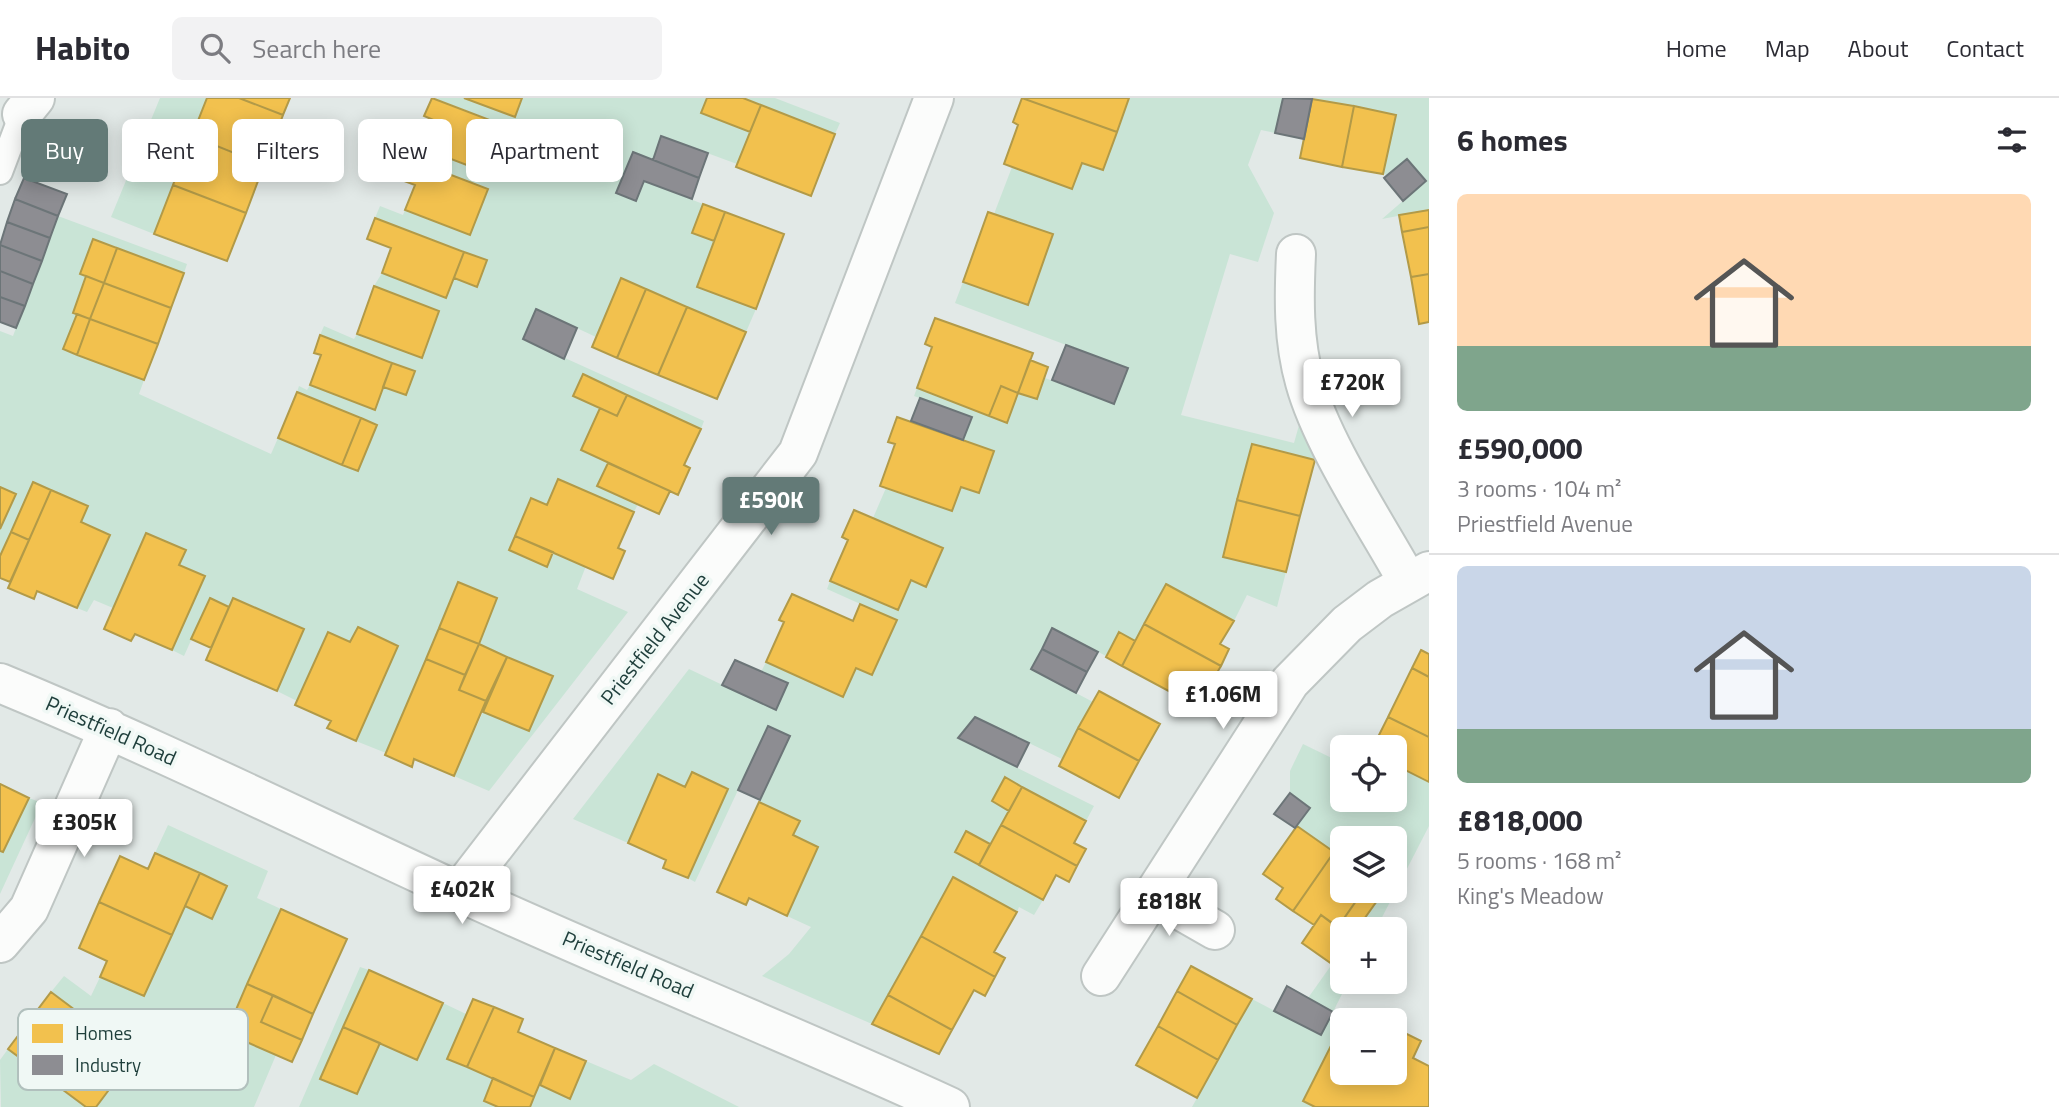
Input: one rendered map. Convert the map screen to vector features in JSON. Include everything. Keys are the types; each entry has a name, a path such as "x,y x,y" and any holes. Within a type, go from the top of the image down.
{"street":[{"name":"Priestfield Avenue","path":"459,892 798,453 934,98"},
{"path":"1101,976 1290,682 1347,624 1419,576 1315,412 1297,341 1293,301 1296,254"},
{"name":"Priestfield Road","path":"0,683 109,728 459,892 799,1038 950,1107"},
{"path":"0,943 29,909 109,728"},
{"path":"1152,894 1215,930"}],"lane":[{"path":"0,172 28,106"}],"green space":[{"path":"160,98 207,98 199,119 151,119"},
{"path":"434,98 464,98 515,117 522,98 707,98 701,113 750,132 737,164 661,136 653,160 632,152 623,175 623,119 488,119"},
{"path":"743,98 775,98 840,123 835,134"},
{"path":"1129,98 1283,98 1275,133 1261,130 1248,165 1274,213 1258,262 1230,254 1181,415 1294,443 1307,397 1306,431 1315,460 1252,444 1223,556 1286,572 1277,607 1247,595 1234,621 1166,585 1135,641 1119,632 1106,656 1052,628 1031,669 1093,702 1062,759 975,717 959,739 1094,806 1086,821 1005,778 992,801 1009,811 990,844 966,831 955,853 1043,900 1034,915 1019,907 1017,912 953,877 872,1024 762,976 789,954 811,927 787,916 818,847 793,835 799,821 759,802 790,736 768,726 695,882 688,878 728,788 692,772 685,787 658,775 628,843 573,819 689,669 775,710 788,683 761,672 766,662 842,697 856,668 872,675 896,620 827,589 830,581 898,610 911,580 926,586 943,548 873,518 886,488 952,511 961,487 979,493 994,451 963,440 971,417 914,396 917,388 1007,421 1018,393 1037,399 1045,378 1114,403 1127,368 955,303 963,282 1027,304 1052,234 994,214 1012,167 1072,189 1082,163 1103,170"},
{"path":"1308,98 1429,98 1429,210 1382,219 1426,181 1407,159 1387,175 1383,174 1395,115"},
{"path":"452,159 466,165 466,181 452,175"},
{"path":"644,181 703,204 693,233 714,241 697,287 756,309 746,332 621,278 596,337 536,309 523,339 704,421 701,429 583,374 573,396 600,408 581,450 608,463 597,486 638,504 634,512 558,479 547,505 531,499 509,550 546,567 553,552 586,566 577,589 628,612 489,791 454,776 483,712 529,731 553,677 479,644 496,598 458,583 386,753 356,741 397,646 358,627 350,642 328,633 297,701 277,691 304,629 234,598 229,607 210,598 184,656 172,650 205,576 179,565 186,550 146,533 113,608 94,600 87,612 77,608 110,535 81,522 88,506 33,483 0,555 0,529 16,494 0,487 0,331 13,336 58,216 187,264 184,273 93,239 80,274 86,276 73,312 77,314 63,349 144,380 139,394 271,454 278,438 358,471 377,425 297,392 299,386 307,390 310,385 374,409 383,387 406,395 415,372 320,335 324,326 354,339 357,334 422,358 439,311 374,286 382,273 446,298 454,278 477,286 486,260 375,218 380,206 403,215 405,210 470,235 488,189 470,182 620,182 616,193"},
{"path":"125,182 174,182 154,234 111,217"},
{"path":"1303,744 1330,757 1330,812 1407,812 1407,771 1429,782 1429,826 1407,869 1407,826 1330,826 1330,849 1297,826 1310,808 1290,793 1290,771"},
{"path":"29,798 42,803 0,894 0,851 3,851"},
{"path":"168,825 268,871 257,898 281,909 236,1009 74,1009 51,992 64,976 91,996 100,977 144,996 185,906 212,918 227,886 155,853"},
{"path":"1375,903 1389,903 1382,917 1366,917"},
{"path":"360,967 369,970 320,1079 357,1094 380,1043 443,1003 466,1014 447,1059 493,1078 484,1100 498,1107 299,1107"},
{"path":"1330,967 1330,994 1342,994 1335,1008 1330,1008 1330,1010 1308,998"},
{"path":"1252,999 1321,1035 1330,1017 1330,1047 1303,1101 1315,1107 1192,1107"},
{"path":"248,1042 276,1055 254,1107 96,1107 109,1090 248,1090"},
{"path":"8,1049 18,1056 18,1090 63,1090 86,1107 1,1107 0,1060"},
{"path":"586,1061 631,1080 654,1064 739,1107 530,1107 540,1085 570,1099"}],"building: Homes":[{"path":"207,98 239,98 283,115 281,119 232,119 232,152 218,146 218,119 199,119"},
{"path":"239,98 290,98 283,115"},
{"path":"432,98 487,119 466,119 466,165 452,159 452,119 431,119 424,116"},
{"path":"464,98 522,98 515,117"},
{"path":"707,98 743,98 761,105 750,132 701,113"},
{"path":"1022,98 1117,132 1103,170 1082,163 1072,189 1004,164 1018,125 1013,122"},
{"path":"1022,98 1129,98 1117,132"},
{"path":"1312,99 1354,106 1342,167 1300,158"},
{"path":"761,105 835,134 811,196 736,167"},
{"path":"1354,106 1396,115 1383,174 1342,167"},
{"path":"218,146 232,152 232,182 258,182 246,213 173,185 174,182 218,182"},
{"path":"452,175 488,189 470,235 405,210 415,185 407,182 452,182"},
{"path":"173,185 246,213 227,261 154,234"},
{"path":"703,204 725,212 714,241 692,233"},
{"path":"1429,210 1429,227 1402,232 1399,215"},
{"path":"725,212 784,234 756,309 697,287"},
{"path":"988,212 1053,234 1028,305 963,282"},
{"path":"375,218 464,252 446,298 382,273 391,248 367,239"},
{"path":"1429,227 1429,274 1411,277 1402,232"},
{"path":"93,239 117,248 104,283 80,274"},
{"path":"117,248 184,273 171,308 104,283"},
{"path":"464,252 487,260 477,287 454,278"},
{"path":"1429,274 1429,322 1419,324 1411,277"},
{"path":"86,276 104,283 90,319 73,313"},
{"path":"621,278 646,289 617,358 592,347"},
{"path":"104,283 171,308 158,344 90,319"},
{"path":"374,286 439,311 422,358 357,334"},
{"path":"646,289 687,307 658,375 617,358"},
{"path":"687,307 746,332 717,399 658,375"},
{"path":"77,314 90,319 77,355 63,349"},
{"path":"935,318 1033,353 1018,393 1001,386 989,416 917,388 932,347 925,344"},
{"path":"90,319 158,344 144,380 77,355"},
{"path":"320,335 392,363 375,410 310,385 321,355 314,353"},
{"path":"1030,360 1048,367 1037,399 1018,393"},
{"path":"392,363 415,371 406,395 383,387"},
{"path":"583,374 627,395 617,416 573,396"},
{"path":"1001,386 1018,393 1007,423 989,416"},
{"path":"297,392 361,418 342,465 278,438"},
{"path":"627,395 701,429 684,465 690,468 678,495 581,450 600,408 617,416"},
{"path":"897,417 994,451 979,493 961,487 952,511 880,486 895,444 888,442"},
{"path":"361,418 377,425 358,471 342,465"},
{"path":"1252,444 1315,460 1300,516 1237,500"},
{"path":"608,463 670,491 659,514 597,486"},
{"path":"558,479 634,512 618,548 625,551 613,579 515,536 531,498 547,505"},
{"path":"33,482 51,490 29,540 11,532"},
{"path":"0,487 16,494 0,529"},
{"path":"51,490 88,506 81,522 110,535 77,608 37,591 34,599 8,588"},
{"path":"1237,500 1300,516 1286,572 1223,557"},
{"path":"854,510 943,548 926,587 911,580 898,610 830,581 848,540 842,537"},
{"path":"11,532 29,540 10,582 0,578 0,556"},
{"path":"146,533 186,550 179,565 205,576 172,650 135,634 131,641 104,629"},
{"path":"515,536 553,552 547,567 509,550"},
{"path":"458,582 497,598 479,644 439,628"},
{"path":"1166,584 1234,621 1220,644 1229,649 1221,666 1144,624"},
{"path":"792,594 853,621 860,604 897,620 872,675 856,668 843,697 766,662 784,622 779,620"},
{"path":"210,598 229,607 211,648 191,639"},
{"path":"233,598 304,629 277,691 206,660"},
{"path":"1144,624 1221,666 1211,683 1202,678 1189,702 1122,666"},
{"path":"358,627 398,646 356,741 327,728 331,721 295,705 328,632 350,642"},
{"path":"439,628 479,644 465,675 426,659"},
{"path":"1119,632 1135,641 1122,666 1106,657"},
{"path":"479,644 507,657 486,701 459,690"},
{"path":"1421,650 1429,654 1429,677 1412,668"},
{"path":"507,657 553,676 529,731 483,712"},
{"path":"426,659 465,675 459,690 486,701 454,776 414,759 412,767 385,755"},
{"path":"1412,668 1429,677 1429,737 1388,717"},
{"path":"1099,691 1160,724 1139,761 1078,728"},
{"path":"1388,717 1429,737 1429,782 1407,771 1407,735 1379,735"},
{"path":"1078,728 1139,761 1119,798 1059,766"},
{"path":"692,772 728,789 688,878 663,868 666,860 628,843 658,774 685,787"},
{"path":"1005,777 1022,787 1009,811 992,801"},
{"path":"0,784 29,798 3,852 0,851"},
{"path":"1022,787 1086,821 1074,843 1086,849 1077,866 1001,825"},
{"path":"759,802 800,821 793,835 818,847 787,916 749,898 746,905 717,892"},
{"path":"1001,825 1077,866 1069,882 1056,875 1043,900 979,865"},
{"path":"1297,826 1330,849 1330,858 1293,911 1276,899 1283,888 1263,874"},
{"path":"966,831 990,844 979,865 955,852"},
{"path":"155,853 200,873 172,935 99,902 120,856 148,869"},
{"path":"1330,858 1330,903 1355,903 1345,917 1330,917 1330,921 1321,915 1314,925 1293,911"},
{"path":"200,873 227,886 212,919 185,906"},
{"path":"953,877 1017,912 994,952 1005,958 995,977 921,936"},
{"path":"99,902 172,935 144,996 100,977 107,961 79,948"},
{"path":"1355,903 1375,903 1366,917 1345,917"},
{"path":"281,909 347,939 313,1014 247,984"},
{"path":"1321,915 1330,922 1330,963 1302,943"},
{"path":"921,936 995,977 985,996 974,990 952,1030 888,995"},
{"path":"1191,966 1252,999 1237,1025 1177,991"},
{"path":"369,970 443,1003 417,1060 343,1027"},
{"path":"247,984 273,995 261,1022 302,1040 292,1062 248,1043 248,1009 236,1009"},
{"path":"1177,991 1237,1025 1218,1060 1158,1026"},
{"path":"51,992 74,1009 38,1009"},
{"path":"273,995 313,1014 302,1040 261,1022"},
{"path":"888,995 952,1030 939,1054 872,1024"},
{"path":"473,999 494,1007 467,1067 447,1059"},
{"path":"494,1007 523,1019 518,1032 555,1048 534,1097 467,1067"},
{"path":"1158,1026 1218,1060 1197,1098 1136,1065"},
{"path":"343,1027 380,1043 357,1094 320,1079"},
{"path":"1407,1034 1421,1041 1413,1058 1429,1066 1429,1107 1315,1107 1303,1101 1330,1048 1330,1085 1407,1085"},
{"path":"18,1036 18,1056 8,1049"},
{"path":"555,1048 586,1061 570,1099 540,1085"},
{"path":"493,1078 534,1097 530,1107 498,1107 484,1101"},
{"path":"63,1090 109,1090 96,1107 86,1107"}],"building: Industry":[{"path":"1283,98 1312,99 1304,139 1275,133"},
{"path":"661,136 708,153 699,178 653,160"},
{"path":"633,152 699,178 692,199 644,181 636,201 616,193 623,182"},
{"path":"1407,159 1426,181 1403,201 1384,178"},
{"path":"22,182 35,182 67,194 58,216 15,199"},
{"path":"15,199 58,216 50,238 7,222"},
{"path":"7,222 50,238 42,261 0,245"},
{"path":"0,245 42,261 33,284 0,271"},
{"path":"0,271 33,284 25,306 0,297"},
{"path":"0,297 25,306 16,328 0,322"},
{"path":"536,309 577,328 564,359 523,339"},
{"path":"1066,345 1128,368 1114,404 1052,380"},
{"path":"920,398 972,417 963,440 911,421"},
{"path":"1052,628 1098,652 1087,672 1042,649"},
{"path":"1042,649 1087,672 1076,693 1031,669"},
{"path":"735,660 788,683 776,710 722,685"},
{"path":"975,717 1029,743 1017,767 958,738"},
{"path":"768,726 790,736 760,800 738,790"},
{"path":"1290,793 1310,808 1295,828 1274,814"},
{"path":"1287,986 1330,1010 1330,1018 1321,1035 1274,1011"}]}
